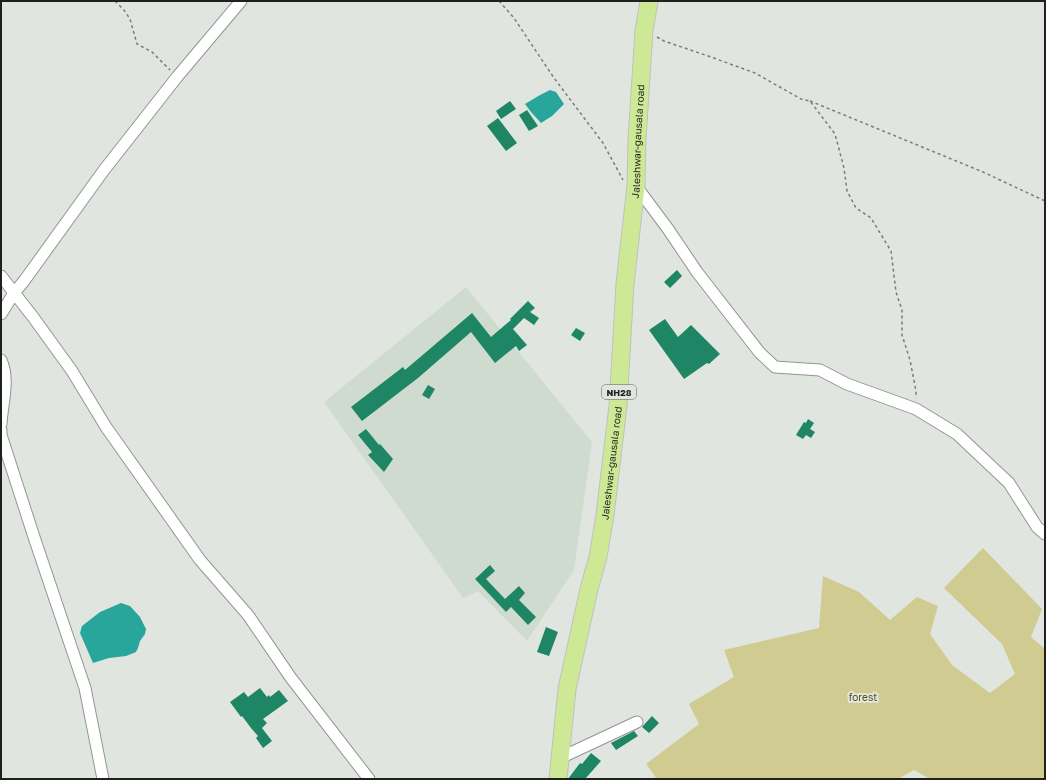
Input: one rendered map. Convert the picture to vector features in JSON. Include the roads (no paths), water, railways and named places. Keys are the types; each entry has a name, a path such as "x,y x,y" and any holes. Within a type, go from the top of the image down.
{"main road":[{"name":"Jaleshwar-gausala road","path":"558,779 568,689 598,556 605,515 618,406 629,183 637,139 644,31 649,1"}],"street":[{"path":"1,314 14,293 104,170 177,77 241,1"},
{"path":"629,183 668,229 697,272 760,353 775,366 820,370 847,384 916,409 958,434 1009,483 1036,527 1045,534"},
{"path":"1,276 72,371 106,428 200,560 248,615 291,678 369,779"},
{"path":"1,360 4,366 5,382 1,424"},
{"path":"1,430 1,435 34,538 86,688 103,779"},
{"path":"560,758 636,722"}],"water":[{"path":"550,90 556,92 564,104 552,116 541,123 525,104"},
{"path":"121,603 130,606 140,617 146,629 145,634 140,641 136,652 126,656 109,658 93,663 80,633 82,626 100,612"}],"park label":[{"name":"forest","path":"863,697"}]}
